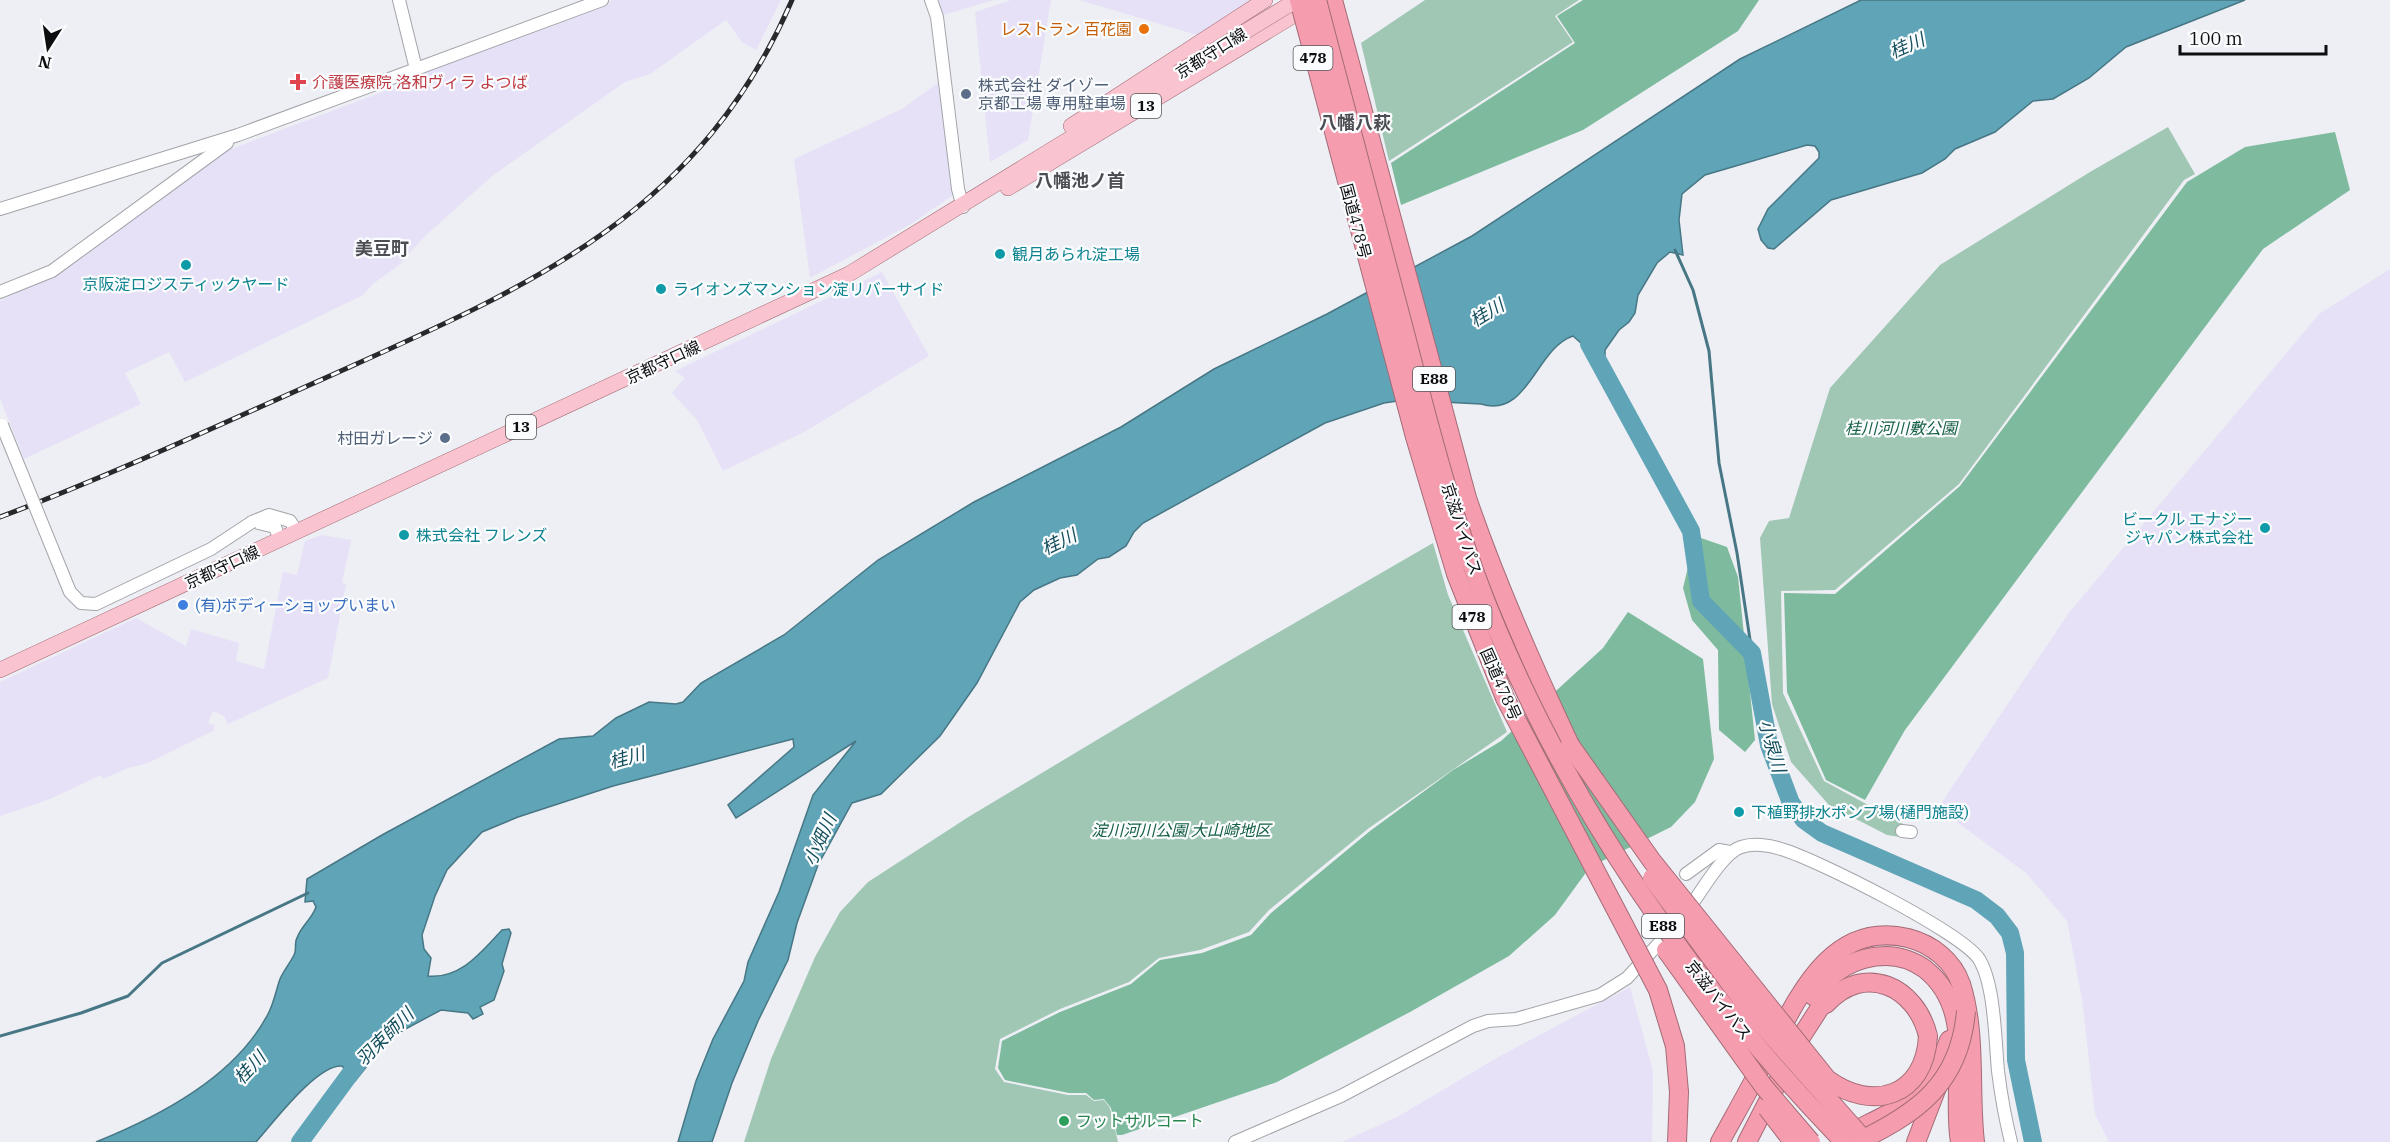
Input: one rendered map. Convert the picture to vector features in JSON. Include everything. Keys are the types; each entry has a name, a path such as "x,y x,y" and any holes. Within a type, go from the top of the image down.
{"highway":[{"name":"国道478号","path":"1298,0 1412,426 1456,574 1505,698 1658,990 1675,1046 1679,1092 1677,1142"},
{"name":"京滋バイパス","path":"1318,0 1437,453 1472,566 1521,682 1596,822 1655,914 1751,1040 1858,1138"},
{"name":"京滋バイパス","path":"1334,0 1467,498 1514,624 1570,745 1639,859 1703,951 1752,1013 1858,1138"},
{"name":"E88","path":"1521,682 1540,730 1595,834 1655,935 1764,1087 1811,1142"},
{"path":"1570,745 1652,861 1827,1079 1857,1096 1875,1097 1892,1094 1906,1086 1917,1074 1925,1059 1928,1036 1918,1008 1898,989 1878,984 1858,984 1846,988 1834,995 1809,1024"},
{"path":"1720,1142 1809,982 1834,954 1848,945 1877,936 1894,935 1918,941 1939,953 1961,985 1966,1011 1976,1142"},
{"path":"1730,1142 1793,1028 1826,980 1855,961 1868,957 1892,956 1908,960 1931,975 1944,988 1957,1016 1957,1120 1960,1142"},
{"path":"1746,1142 1809,1024 1837,983 1850,974 1875,966 1887,966 1910,972 1936,993 1946,1014 1949,1040 1942,1076 1916,1142"},
{"path":"1707,1010 1760,1098 1793,1142"},
{"path":"1858,1138 1908,1114 1938,1087 1959,1050 1966,1011"},
{"path":"1833,1142 1895,1111 1914,1097 1935,1074 1949,1040"},
{"path":"1730,1142 1747,1093"},
{"path":"1754,1142 1770,1098"}],"main road":[{"name":"13","path":"966,205 982,186 1004,170 1265,0"},
{"name":"京都守口線","path":"0,670 293,526 849,274 966,205 1298,0"},
{"name":"13","path":"966,205 991,198 1200,77 1318,0"}],"street":[{"path":"399,0 416,69"},
{"path":"0,209 238,135 602,0"},
{"path":"932,0 937,17 958,189 966,205"},
{"path":"1182,52 1200,77"},
{"path":"0,292 52,271 238,135"},
{"path":"1,422 70,592 81,603 96,604 201,554 252,522 269,515 293,526"},
{"path":"252,522 278,533"},
{"path":"1235,1142 1341,1096 1477,1023 1516,1019 1600,995 1614,987 1627,978 1652,953 1695,901 1730,852 1742,846 1768,846 1808,858 1854,880 1971,950 1980,961 1991,998 2003,1113 2011,1142"},
{"path":"1686,874 1719,850 1730,852"}],"shaded area":[{"path":"613,0 781,0 756,50 742,42 726,20 650,74 625,82 492,176 425,236 398,266 374,283 363,295 185,382 169,352 125,373 141,404 24,459 0,398 0,301 59,272 231,149 409,82 412,76"},
{"path":"935,0 994,0 940,16"},
{"path":"1011,0 1051,0 1028,140 990,162 975,12"},
{"path":"1079,0 1254,0 1197,35"},
{"path":"939,82 953,195 911,224 810,278 794,159 902,109"},
{"path":"2390,269 2390,1142 2109,1142 2095,1114 2082,999 2067,921 2026,873 1938,808 2068,614 2319,314"},
{"path":"882,272 929,356 806,431 723,471 697,420 672,393 685,378 675,371"},
{"path":"322,535 351,540 342,583 346,584 328,678 228,724 224,716 213,711 208,723 215,725 213,731 148,763 128,768 103,779 101,775 50,799 0,816 0,682 136,618 186,646 191,629 239,643 236,661 264,669 283,572 297,575 305,541"},
{"path":"1630,987 1653,1071 1652,1142 1342,1142 1399,1116 1500,1056"}],"green space":[{"path":"1425,0 1579,0 1555,16 1573,42 1389,161 1361,43"},
{"path":"1583,0 1759,0 1738,31 1583,130 1401,205 1391,163 1575,43 1557,16"},
{"name":"桂川河川敷公園","path":"2168,127 2195,174 2184,180 1959,484 1835,590 1781,591 1783,693 1824,781 1905,825 1907,838 1887,835 1829,805 1791,762 1772,704 1760,538 1769,521 1789,518 1830,388 1940,265 2090,172"},
{"path":"2335,132 2350,190 2263,249 1905,730 1865,800 1826,780 1787,692 1784,593 1835,594 1960,486 2187,182 2245,147"},
{"path":"1701,538 1727,547 1738,577 1755,740 1745,752 1719,730 1718,650 1692,620 1683,588 1691,555"},
{"name":"淀川河川公園 大山崎地区","path":"1433,543 1448,595 1507,732 1369,828 1269,910 1249,932 1200,950 1159,958 1129,982 1060,1009 1000,1039 995,1069 1004,1082 1068,1095 1086,1095 1094,1101 1104,1100 1110,1108 1118,1142 744,1142 771,1059 815,957 840,912 868,882 970,816 1222,665"},
{"path":"1628,612 1703,659 1714,759 1695,802 1671,827 1590,867 1555,915 1509,956 1410,1012 1277,1082 1122,1135 1117,1135 1111,1108 1104,1099 1094,1100 1086,1093 1069,1093 1005,1080 998,1068 1002,1041 1060,1012 1131,984 1160,960 1202,953 1251,935 1271,913 1370,831 1453,770 1501,741 1603,648"}],"water":[{"path":"1861,0 2245,0 2126,47 2089,78 2053,99 2033,101 1995,132 1955,149 1945,159 1922,173 1831,200 1774,249 1768,248 1761,240 1758,229 1768,209 1819,158 1819,152 1815,146 1807,145 1705,175 1682,194 1679,220 1683,255 1670,252 1657,263 1638,295 1635,313 1605,350 1605,363 1595,368 1582,344 1573,336 1560,343 1521,392 1510,401 1497,406 1404,400 1384,403 1325,423 1143,523 1134,532 1126,546 1109,557 1098,559 1077,575 1060,578 1034,590 1020,602 977,683 940,736 881,794 852,803 818,865 797,923 788,960 758,1021 732,1083 712,1142 678,1142 696,1081 713,1039 744,981 748,962 779,892 813,795 856,741 736,818 728,805 794,747 793,739 613,786 518,817 482,832 447,870 435,896 422,935 424,949 431,958 428,976 440,976 460,969 478,955 502,930 509,929 511,933 502,964 504,971 494,1000 480,1007 483,1014 473,1019 468,1013 441,1010 387,1041 355,1081 342,1066 320,1074 296,1096 256,1142 96,1142 145,1120 194,1092 236,1057 254,1037 270,1010 280,979 295,953 299,934 316,907 313,901 305,902 307,879 382,835 559,739 593,736 616,718 649,702 676,704 683,702 701,683 784,635 878,560 974,502 1121,427 1214,369 1327,314 1472,236 1740,59"}],"waterway":[{"path":"1675,250 1693,290 1709,351 1719,463 1737,553 1752,653"},
{"name":"小泉川","path":"1589,344 1691,531 1701,601 1752,653 1769,745 1791,803 1804,820 1822,833 1976,900 1997,916 2010,933 2015,953 2016,1060 2033,1142"},
{"path":"0,1036 81,1013 128,996 162,963 308,893"},
{"name":"羽束師川","path":"300,1142 364,1055"}],"railway":[{"path":"0,517 119,469 389,349 530,280 594,240 653,194 706,140 753,76 792,0"}],"place":[{"name":"レストラン 百花園","path":"1144,29"},
{"name":"介護医療院 洛和ヴィラ よつば","path":"298,82"},
{"name":"株式会社 ダイゾー 京都工場 専用駐車場","path":"966,94"},
{"name":"観月あられ淀工場","path":"1000,254"},
{"name":"京阪淀ロジスティックヤード","path":"186,265"},
{"name":"ライオンズマンション淀リバーサイド","path":"661,289"},
{"name":"村田ガレージ","path":"445,438"},
{"name":"ビークル エナジー ジャパン株式会社","path":"2265,528"},
{"name":"株式会社 フレンズ","path":"404,535"},
{"name":"(有)ボディーショップいまい","path":"183,605"},
{"name":"下植野排水ポンプ場(樋門施設)","path":"1739,812"},
{"name":"フットサルコート","path":"1064,1121"}],"district":[{"name":"八幡八萩","path":"1355,123"},
{"name":"八幡池ノ首","path":"1080,181"},
{"name":"美豆町","path":"382,249"}],"water label":[{"name":"桂川","path":"1907,46"},
{"name":"桂川","path":"1487,313"},
{"name":"桂川","path":"1059,542"},
{"name":"桂川","path":"627,758"},
{"name":"小畑川","path":"820,840"},
{"name":"桂川","path":"250,1068"}]}
